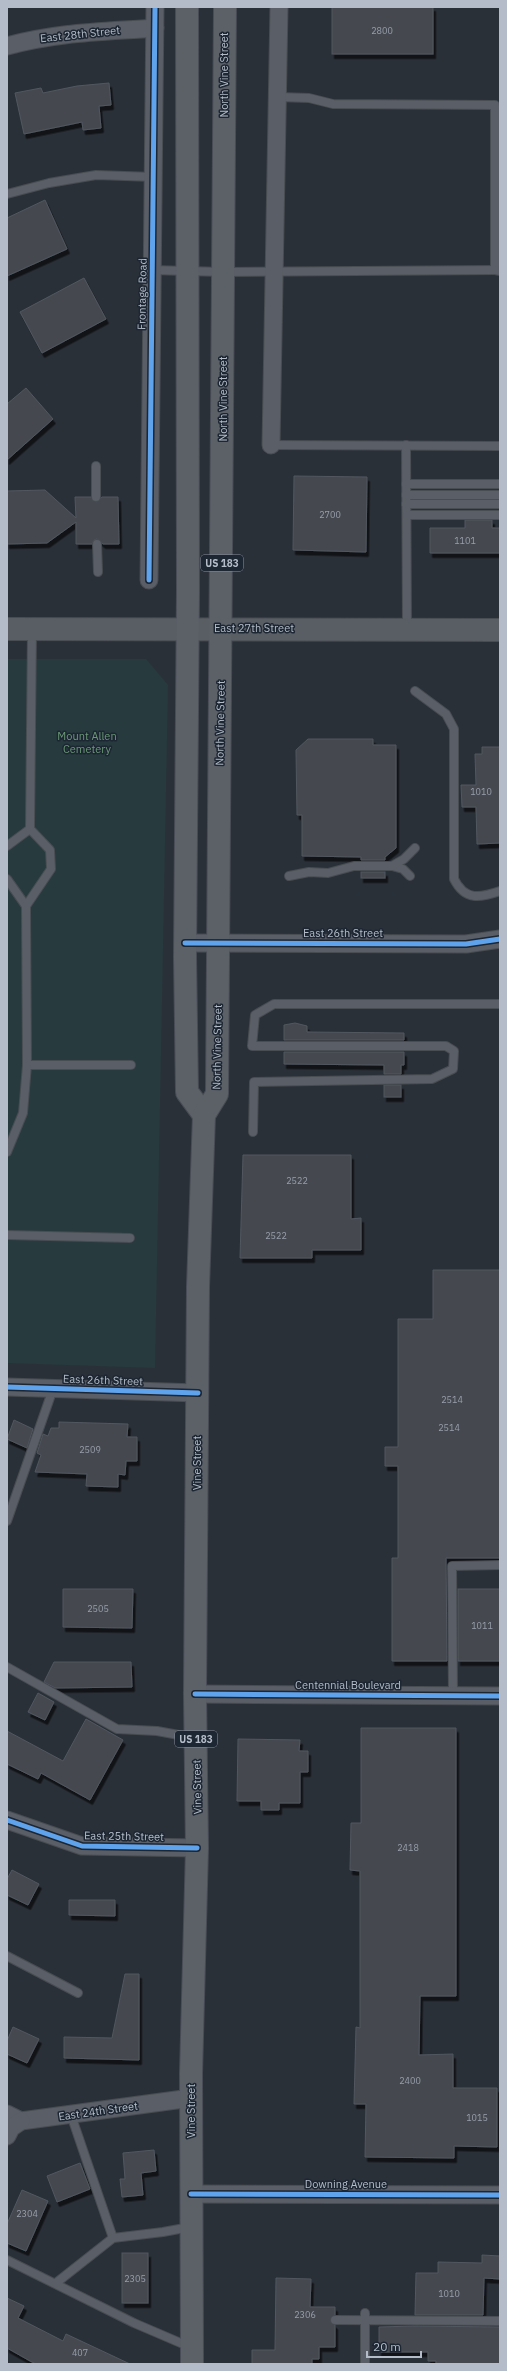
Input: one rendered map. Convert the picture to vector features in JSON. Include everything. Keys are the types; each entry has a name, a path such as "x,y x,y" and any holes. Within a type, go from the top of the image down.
{"main road":[{"name":"US 183","path":"187,7 188,628 185,943 187,1092 204,1115"},
{"name":"North Vine Street","path":"204,1115 217,1094 225,7"},
{"name":"East 27th Street","path":"7,629 408,628 500,630"},
{"name":"Vine Street","path":"191,2356 191,2098 197,1848 195,1694 198,1287 204,1115"}],"street":[{"name":"Frontage Road","path":"149,580 155,7"},
{"path":"271,445 278,96 278,7"},
{"name":"East 28th Street","path":"7,46 40,37 106,30 155,28"},
{"name":"East 26th Street","path":"185,943 466,944 500,939"},
{"name":"East 26th Street","path":"7,1387 198,1393"},
{"name":"Centennial Boulevard","path":"195,1694 500,1696"},
{"name":"East 25th Street","path":"7,1820 82,1846 197,1848"},
{"name":"East 24th Street","path":"14,2118 71,2115 191,2098"},
{"path":"7,2136 14,2118"},
{"name":"Downing Avenue","path":"191,2194 500,2195"}],"lane":[{"path":"152,270 188,272 497,271 494,106 333,104 309,98 278,96"},
{"path":"7,194 49,183 96,175 154,178"},
{"path":"271,445 500,446"},
{"path":"406,445 408,628"},
{"path":"96,466 96,497"},
{"path":"406,484 500,484"},
{"path":"406,495 500,495"},
{"path":"406,504 500,504"},
{"path":"406,515 500,515"},
{"path":"97,544 98,572"},
{"path":"7,1152 23,1113 26,1065 26,906 51,868 50,850 30,829 32,628"},
{"path":"415,691 446,714 454,729 454,879 462,892 469,896 486,896 500,891"},
{"path":"7,846 30,829"},
{"path":"392,866 404,859 415,848"},
{"path":"289,876 309,872 328,873 354,866 392,866 403,869 410,876"},
{"path":"7,879 26,906"},
{"path":"253,1132 254,1082 432,1079 453,1070 454,1051 446,1046 252,1046 255,1015 274,1004 500,1004"},
{"path":"26,1065 131,1065"},
{"path":"7,1235 130,1238"},
{"path":"7,1521 53,1389"},
{"path":"453,1696 452,1566 500,1565"},
{"path":"7,1667 117,1729 157,1731 196,1738"},
{"path":"7,1956 78,1993"},
{"path":"71,2115 113,2238"},
{"path":"56,2283 113,2238 163,2232 191,2226"},
{"path":"7,2260 134,2322 191,2356"},
{"path":"335,2320 365,2317 500,2321"},
{"path":"364,2364 365,2317"}],"green space":[{"name":"Mount Allen Cemetery","path":"7,659 146,659 168,685 155,1368 7,1363"}],"building":[{"path":"332,7 433,7 433,54 332,54"},
{"path":"109,83 111,105 99,106 101,128 83,130 82,122 24,134 15,93 41,88 43,93 77,86"},
{"path":"45,200 67,249 7,276 7,218"},
{"path":"84,278 106,319 42,353 20,312"},
{"path":"26,388 53,419 7,460 7,404"},
{"path":"294,476 367,477 366,552 293,550"},
{"path":"45,490 76,518 75,497 91,497 96,502 102,497 118,497 119,544 103,544 97,539 94,540 92,544 76,544 76,522 47,543 7,544 7,491"},
{"path":"465,520 492,520 492,528 500,528 500,553 430,553 430,528 465,528"},
{"path":"308,739 373,739 373,745 396,745 396,848 385,857 385,860 361,860 361,857 302,856 302,815 297,815 296,750"},
{"path":"482,747 500,747 500,843 477,844 476,807 462,807 461,785 476,785 475,754 482,754"},
{"path":"361,872 385,872 385,878 361,878"},
{"path":"295,1023 307,1026 307,1032 404,1033 404,1040 284,1040 284,1025"},
{"path":"284,1052 404,1052 404,1065 401,1065 401,1074 384,1074 384,1065 284,1064"},
{"path":"384,1085 401,1085 401,1097 384,1097"},
{"path":"243,1155 351,1155 351,1219 361,1218 361,1250 312,1250 312,1258 240,1258"},
{"path":"433,1270 500,1270 500,1558 446,1558 447,1661 392,1661 392,1558 398,1558 398,1466 385,1466 385,1447 398,1447 398,1319 433,1319"},
{"path":"14,1420 33,1429 27,1448 7,1439"},
{"path":"59,1422 128,1424 127,1437 137,1437 137,1461 126,1461 125,1475 118,1474 118,1487 86,1486 87,1474 35,1472 41,1455 37,1453 43,1434 48,1436 51,1428 59,1428"},
{"path":"63,1589 133,1589 132,1628 63,1627"},
{"path":"458,1589 500,1589 500,1661 458,1661"},
{"path":"54,1662 131,1662 132,1687 55,1688 44,1682"},
{"path":"38,1693 54,1702 45,1720 28,1712"},
{"path":"86,1719 123,1740 90,1800 41,1773 38,1779 7,1764 7,1731 63,1761"},
{"path":"361,1728 456,1728 456,1996 420,1996 419,2055 453,2054 453,2088 497,2088 497,2147 454,2146 454,2158 365,2157 366,2104 354,2104 356,2027 360,2028 360,1871 350,1870 351,1823 361,1823"},
{"path":"238,1739 300,1740 299,1751 308,1751 308,1772 300,1772 300,1803 279,1803 279,1810 261,1810 261,1801 237,1801"},
{"path":"12,1870 39,1884 28,1905 7,1895 7,1879"},
{"path":"69,1900 115,1900 115,1916 69,1915"},
{"path":"125,1974 139,1974 139,2060 64,2058 64,2037 112,2038"},
{"path":"13,2027 39,2039 27,2063 7,2054 7,2041"},
{"path":"154,2150 156,2171 141,2173 143,2195 122,2197 120,2179 125,2179 123,2153"},
{"path":"80,2163 90,2189 57,2202 47,2176"},
{"path":"22,2190 48,2201 26,2251 7,2243 7,2224"},
{"path":"122,2253 148,2253 148,2303 122,2303"},
{"path":"482,2255 500,2256 500,2279 484,2278 483,2315 415,2315 416,2273 438,2273 438,2262 482,2263"},
{"path":"276,2278 311,2279 310,2307 335,2307 335,2315 330,2320 335,2325 335,2347 319,2347 319,2359 312,2359 312,2364 252,2364 252,2350 275,2350"},
{"path":"7,2298 24,2306 18,2318 63,2341 66,2334 130,2364 36,2364 30,2361 7,2348"},
{"path":"379,2327 500,2327 500,2364 436,2364 436,2361 428,2361 428,2352 379,2352"}],"cycle path":[{"path":"149,580 155,7"},
{"path":"185,943 466,944 500,939"},
{"path":"7,1387 198,1393"},
{"path":"195,1694 500,1696"},
{"path":"7,1820 82,1846 197,1848"},
{"path":"191,2194 500,2195"}]}
